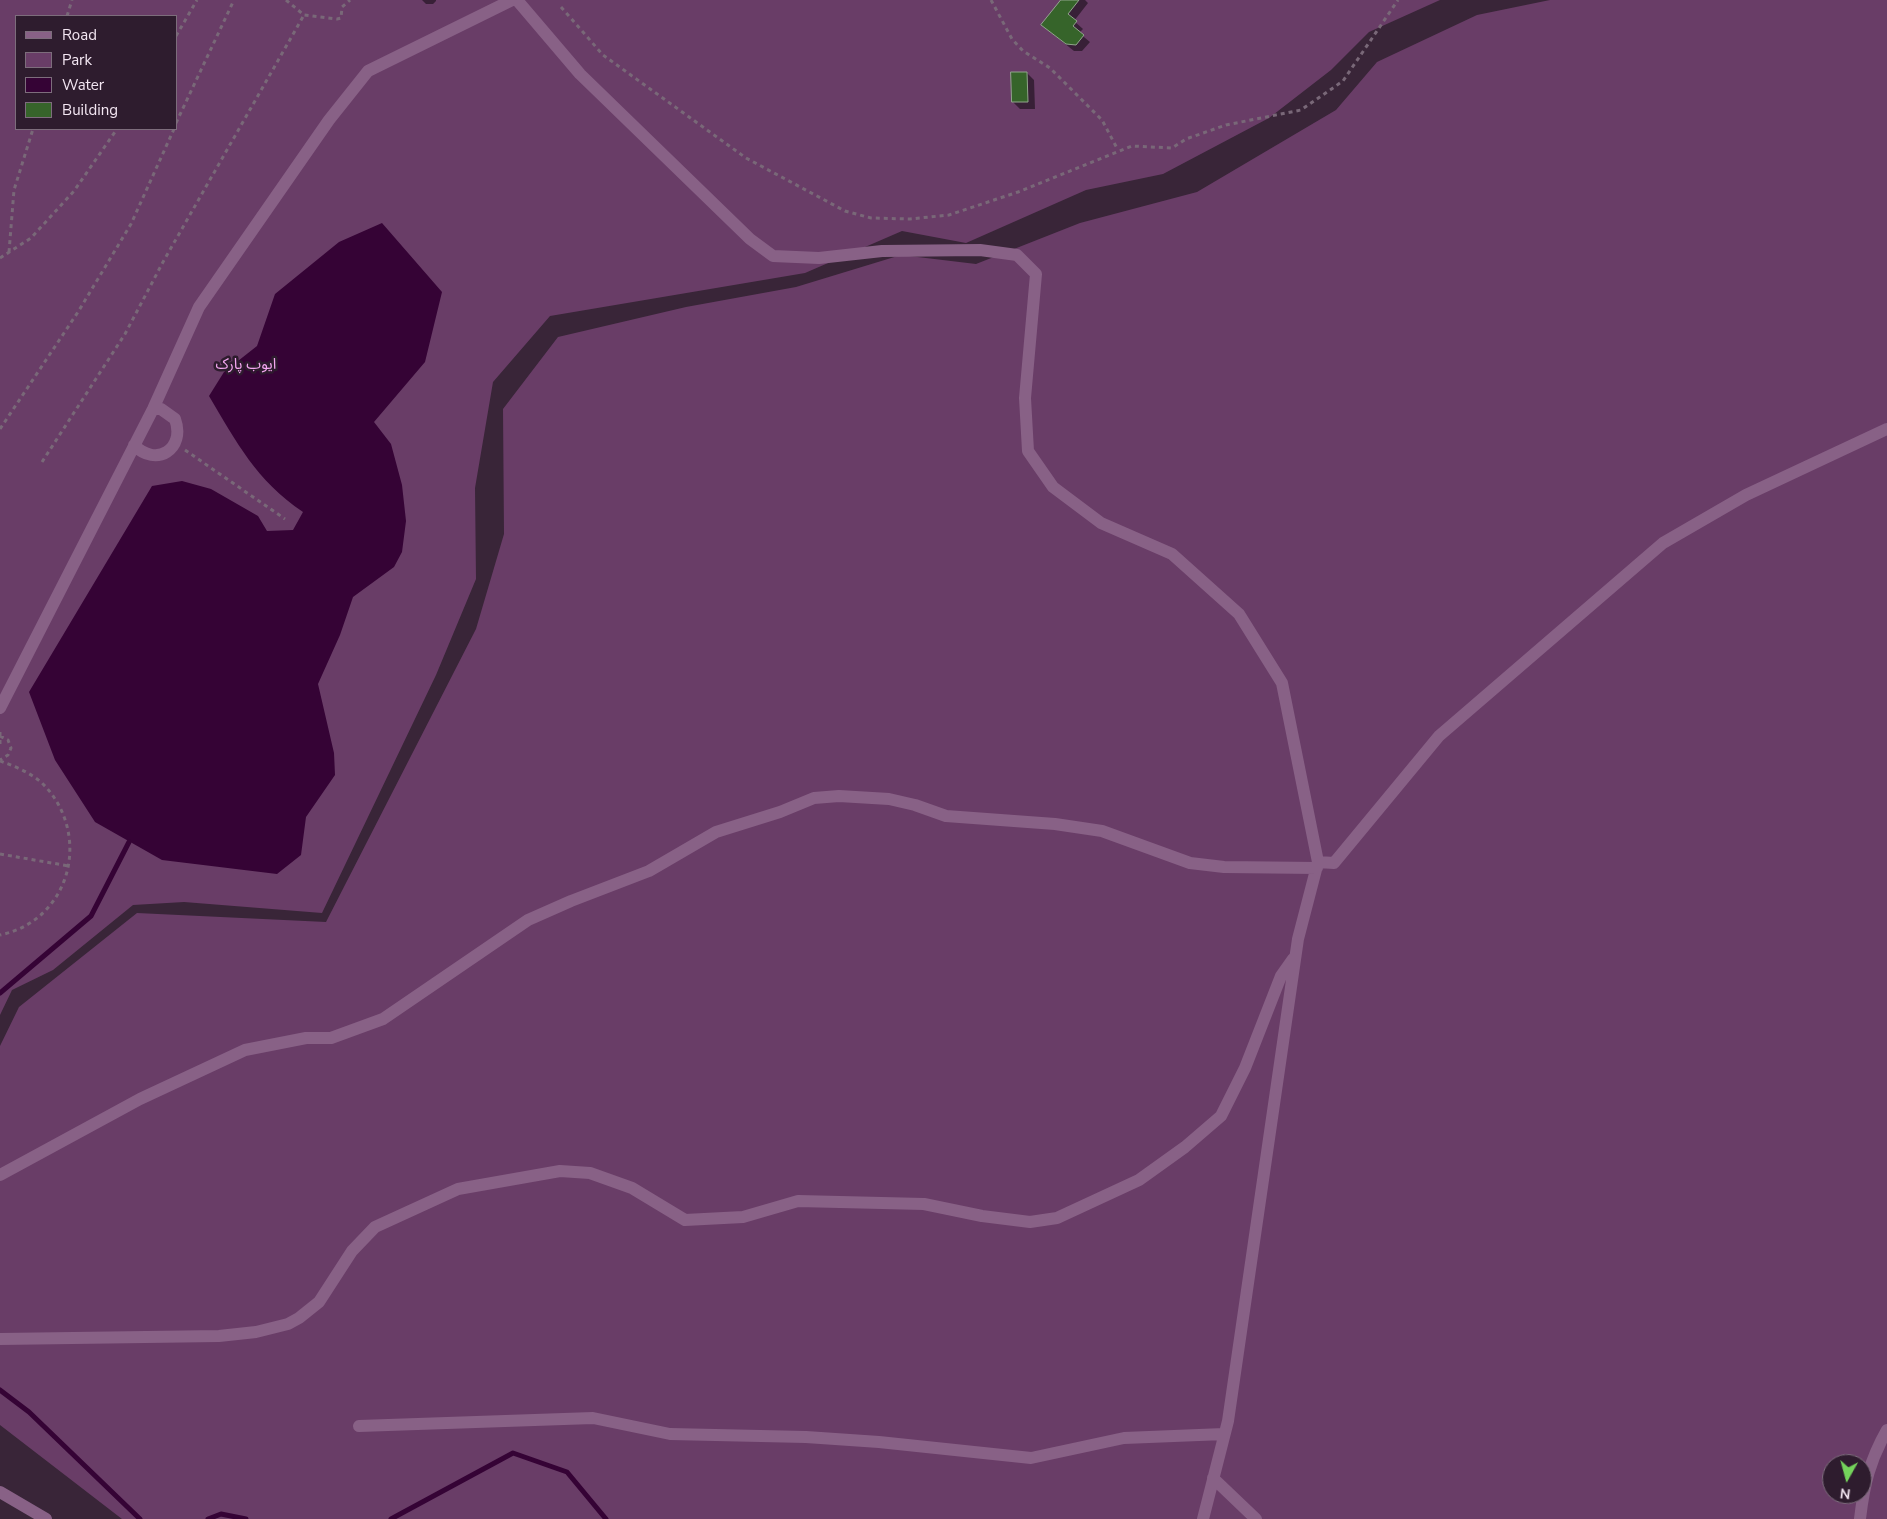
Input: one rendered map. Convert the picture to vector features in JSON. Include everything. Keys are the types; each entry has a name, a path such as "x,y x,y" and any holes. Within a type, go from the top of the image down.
{"street":[{"path":"0,708 153,408 199,307 328,120 368,71 512,0"},
{"path":"517,0 580,74 750,239 773,256 819,258 882,251 980,250 1018,255 1036,274 1025,398 1028,451 1053,487 1101,523 1172,554 1238,614 1282,683 1318,865 1295,957 1224,1434 1203,1519"},
{"path":"134,445 140,451 155,456 163,454 175,444 178,436 175,420 161,409 153,408"},
{"path":"0,1175 140,1099 245,1050 306,1038 331,1038 383,1019 528,920 570,901 649,871 716,832 780,812 814,798 839,796 889,799 915,805 946,816 1055,824 1102,831 1190,863 1224,867 1334,863 1439,736 1663,543 1746,495 1887,429"},
{"path":"0,1339 219,1336 256,1332 288,1324 299,1318 318,1302 352,1251 375,1227 458,1189 560,1171 590,1173 632,1188 685,1220 743,1217 798,1201 924,1204 982,1216 1030,1222 1057,1218 1139,1180 1185,1147 1221,1116 1245,1068 1281,976 1295,957"},
{"path":"359,1426 593,1418 670,1434 806,1437 899,1443 1031,1458 1124,1438 1224,1434"},
{"path":"1860,1519 1863,1488 1874,1453 1887,1430"},
{"path":"1213,1478 1256,1519"},
{"path":"0,1492 46,1519"}],"path":[{"path":"67,15 72,0"},
{"path":"178,33 197,0"},
{"path":"178,118 234,0"},
{"path":"286,0 304,15 341,18 342,7 350,0"},
{"path":"991,0 1012,40 1023,51 1050,68 1102,120 1118,150"},
{"path":"561,7 603,56 746,158 845,211 871,218 950,216 1096,162 1118,150 1132,146 1172,148 1186,139 1226,125 1301,110 1343,81 1398,0"},
{"path":"42,462 125,334 163,262 304,15"},
{"path":"8,252 14,190 33,130"},
{"path":"0,258 31,238 74,190 116,130"},
{"path":"0,428 78,312 131,224 174,130"},
{"path":"175,444 285,520"},
{"path":"0,735 0,744"},
{"path":"0,735 8,740 11,748 8,755 0,760"},
{"path":"0,760 20,768 40,781 55,799 66,820 70,843 69,866 62,888 49,907 31,923 0,936"},
{"path":"0,854 69,866"}],"green space":[{"name":"ایوب پارک","path":"0,0 1440,0 1369,32 1331,70 1269,118 1163,174 1086,190 966,243 902,231 805,273 550,316 493,382 475,488 476,579 436,675 322,913 184,902 133,905 53,970 12,990 0,1015"},
{"path":"1550,0 1887,0 1887,1519 122,1519 0,1425 0,1046 19,1007 137,913 326,922 476,629 504,534 503,409 558,337 686,307 796,287 901,255 976,264 1080,223 1197,192 1336,110 1377,62 1477,15"}],"water":[{"path":"382,223 442,292 425,362 374,422 391,444 402,485 406,521 402,552 394,567 353,597 340,635 318,684 334,753 335,775 306,817 301,855 277,874 162,860 95,822 55,760 29,692 152,486 182,481 211,489 258,516 267,531 293,530 303,512 272,487 260,474 239,445 209,396 224,372 257,346 275,294 339,242"}],"building":[{"path":"1061,0 1079,0 1068,14 1077,21 1073,26 1084,35 1076,45 1066,44 1041,25"},
{"path":"1011,72 1027,72 1028,102 1012,102"}],"waterway":[{"path":"0,993 91,916 129,842"},
{"path":"0,1390 29,1412 140,1519"},
{"path":"391,1519 513,1453 567,1472 606,1519"},
{"path":"208,1519 221,1514 246,1519"}]}
